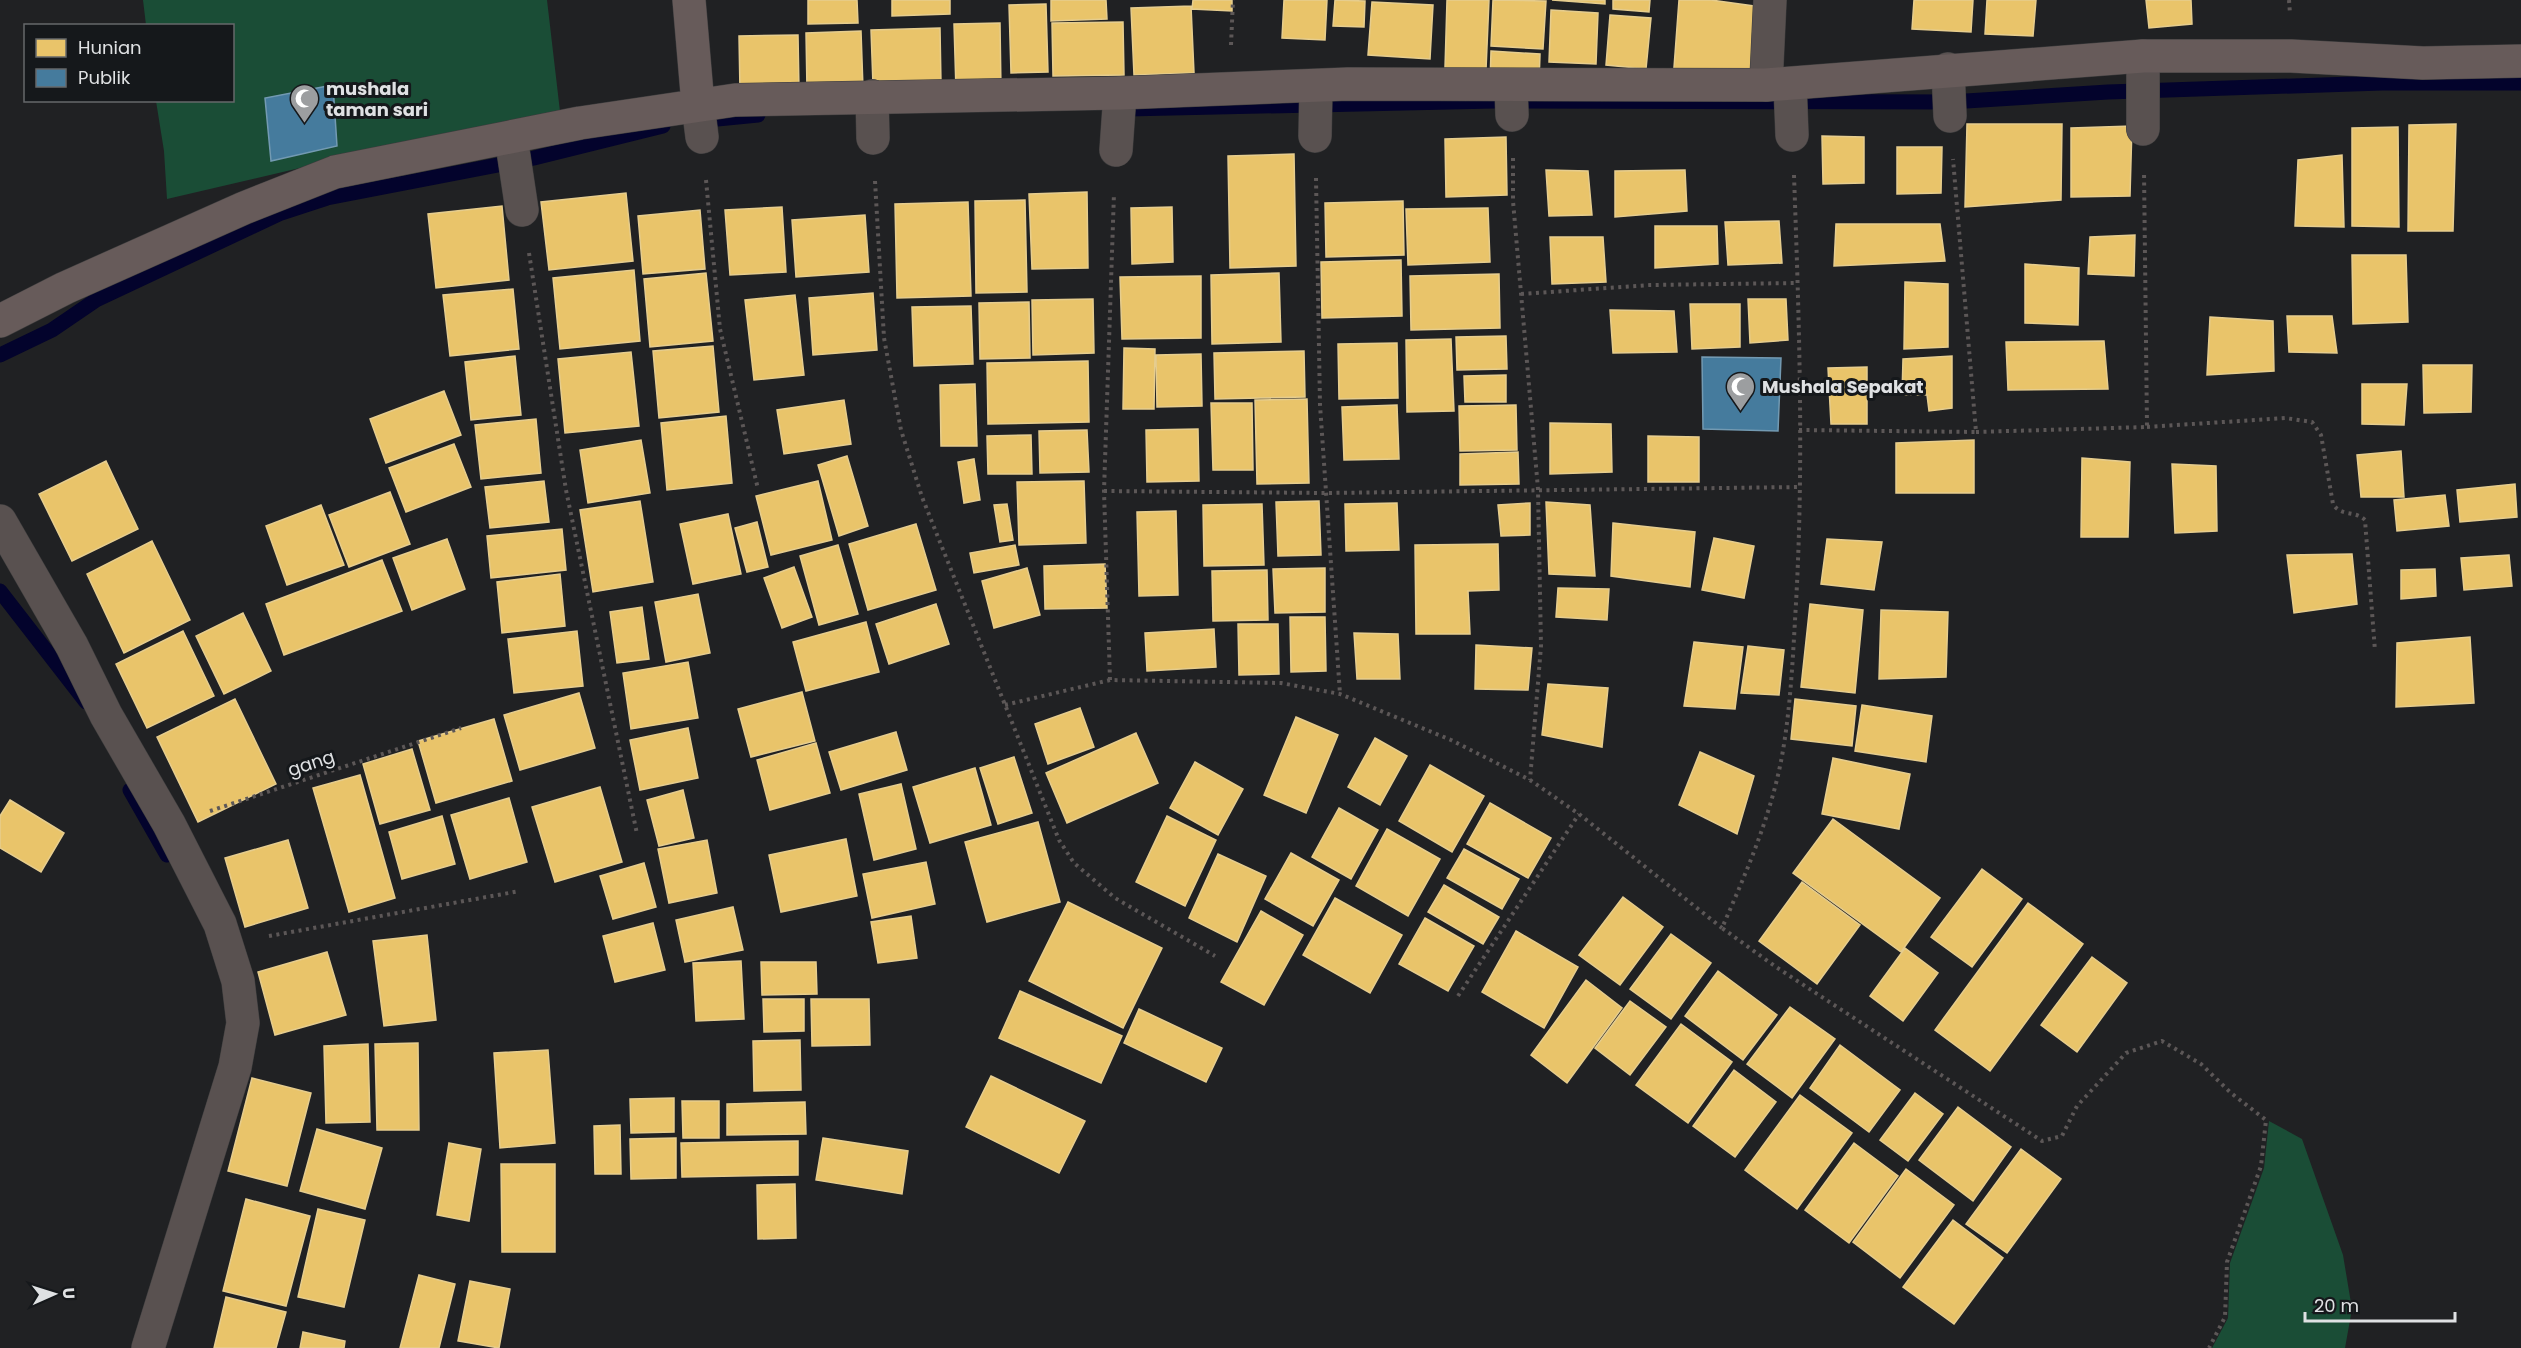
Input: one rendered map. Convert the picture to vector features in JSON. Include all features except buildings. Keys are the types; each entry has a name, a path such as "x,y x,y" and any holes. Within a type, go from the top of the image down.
{"street":[{"path":"689,0 700,119"},
{"path":"1770,0 1782,88 1792,135"},
{"path":"0,321 65,288 244,207 335,172 700,119 735,100 873,114 1120,99 1316,93 1511,98 1782,88 1948,91 2144,68 2291,56 2423,63 2521,61"},
{"path":"2143,129 2144,68"},
{"path":"1315,136 1316,93"},
{"path":"1116,150 1120,99"},
{"path":"512,147 522,210"},
{"path":"0,521 204,888 227,944 238,981 243,1023 235,1067 148,1348"}],"path":[{"path":"1948,91 1976,432"},
{"path":"1511,98 1513,201 1538,489 1541,646 1530,780"},
{"path":"873,114 884,338 901,430 922,497 1059,840 1074,863 1115,897 1215,956"},
{"path":"700,119 720,329 758,489"},
{"path":"2143,129 2147,427"},
{"path":"1722,928 1756,845 1782,758 1791,687 1801,487 1792,135"},
{"path":"1315,136 1320,405 1341,694"},
{"path":"1110,680 1104,491 1116,150"},
{"path":"522,210 566,490 637,834"},
{"path":"1521,294 1650,285 1797,283"},
{"path":"1799,430 1976,432 2147,427 2285,418 2312,422 2321,435 2333,504 2340,512 2358,515 2365,520 2375,651"},
{"path":"1104,491 1326,493 1801,487"},
{"path":"1005,705 1110,680 1281,683 1341,694 1451,740 1530,780 1579,814 1722,928 1776,967 2042,1141 2062,1136 2077,1106 2126,1053 2162,1041 2201,1064 2231,1093 2266,1120 2261,1166 2227,1262 2224,1317 2209,1348"},
{"name":"gang","path":"170,824 461,728"},
{"path":"1458,996 1579,814"},
{"path":"227,944 520,891"}],"green space":[{"path":"143,0 547,0 561,120 355,155 167,199 164,151 156,102 234,102 234,24 146,24"},
{"path":"2269,1121 2302,1139 2343,1255 2352,1309 2345,1348 2212,1348 2228,1318 2230,1263 2264,1168"}],"waterway":[{"path":"1127,109 1494,101 1950,102 2108,92 2382,83 2521,83"},
{"path":"707,120 758,115"},
{"path":"0,355 52,330 96,300 281,213 327,198 534,158 663,126"},
{"path":"0,591 86,702"},
{"path":"130,790 167,855"}],"place":[{"name":"mushala taman sari","path":"305,124"},
{"name":"Mushala Sepakat","path":"1741,412"}]}
